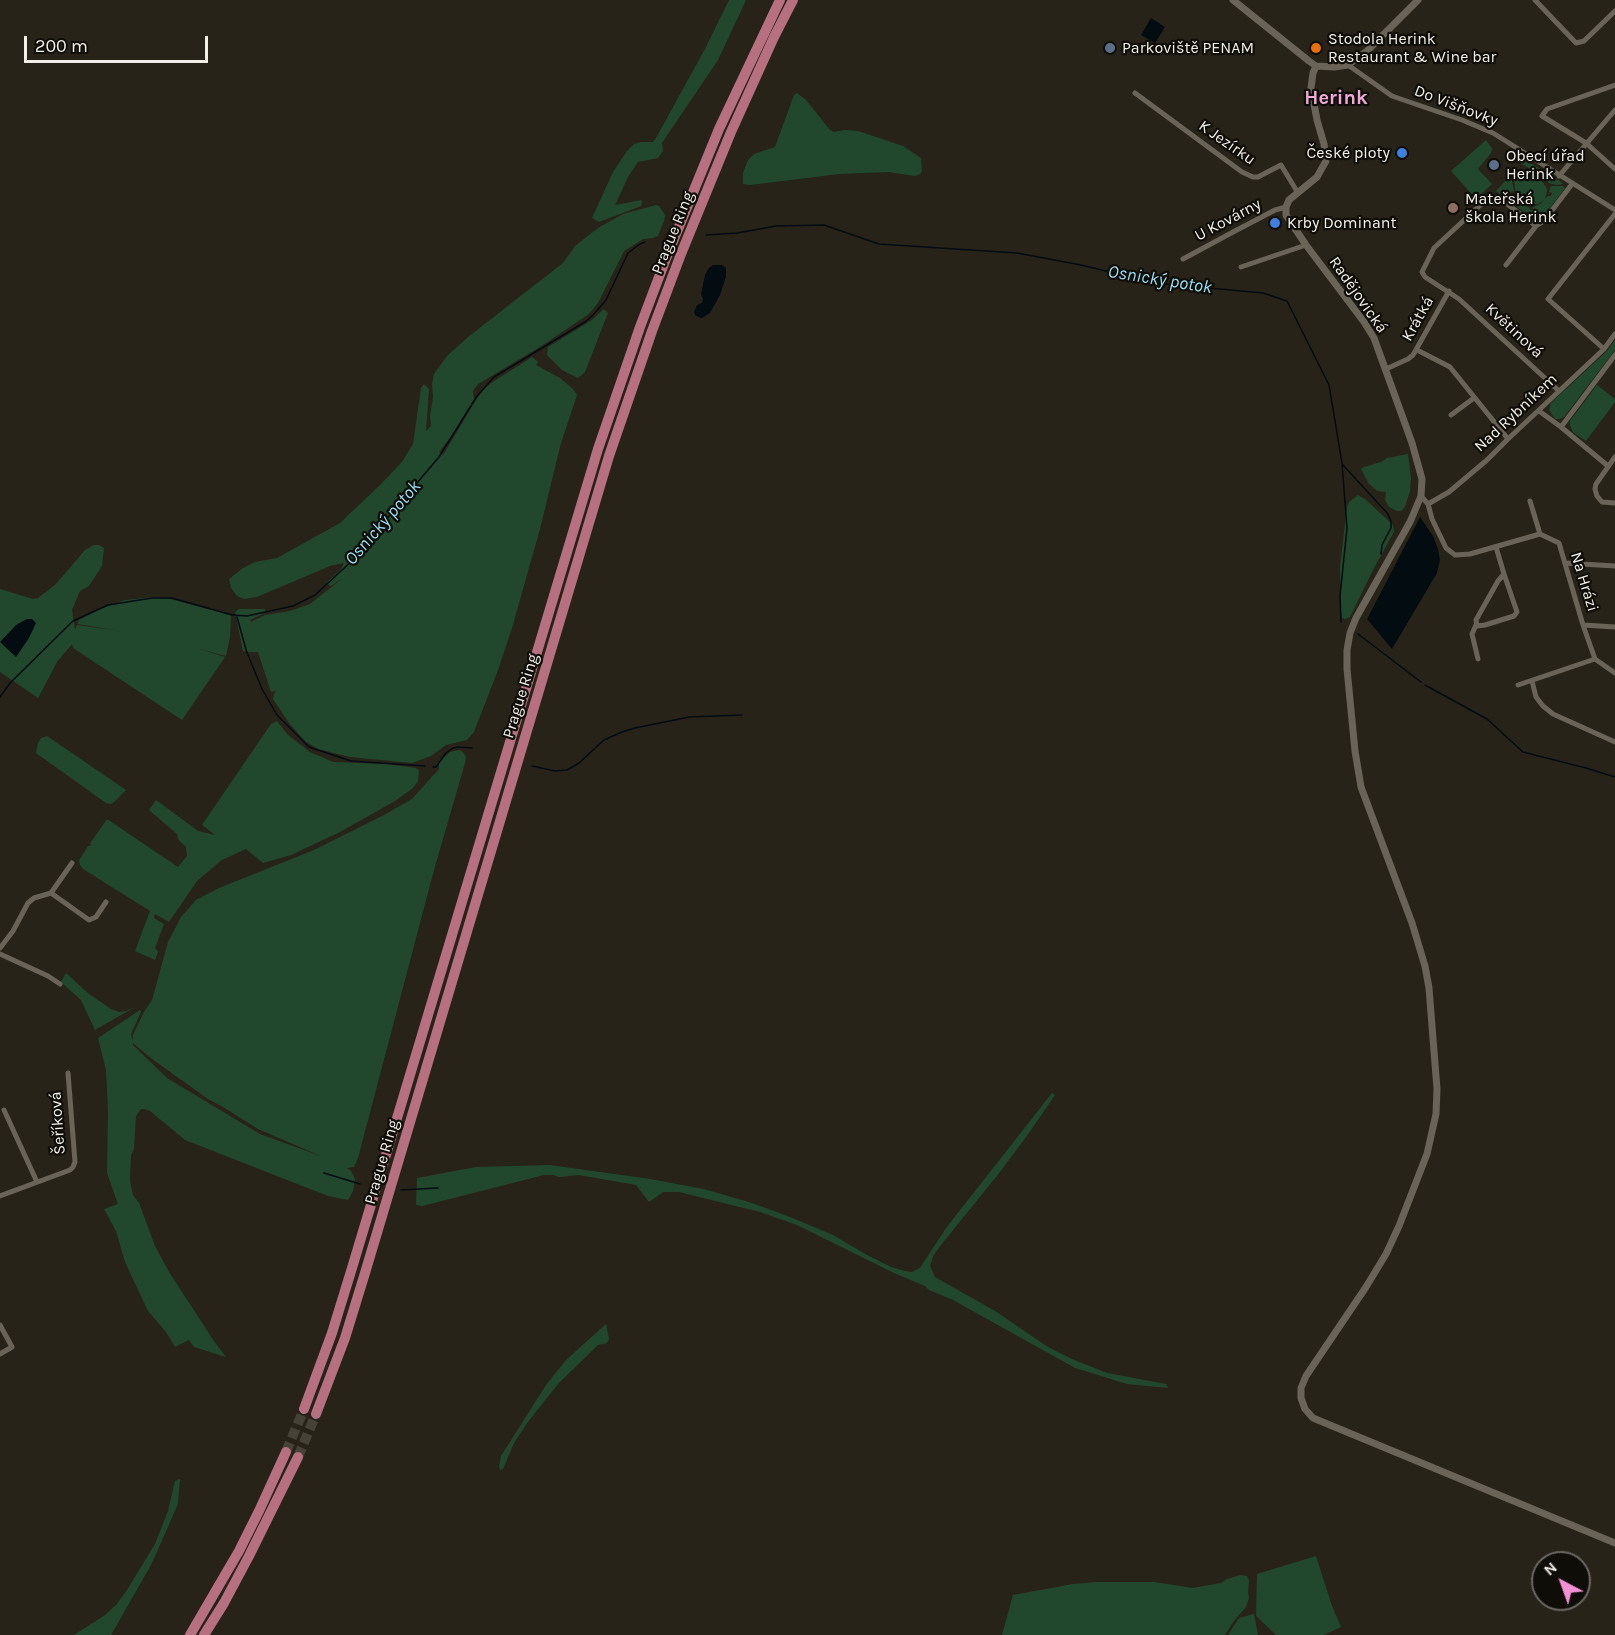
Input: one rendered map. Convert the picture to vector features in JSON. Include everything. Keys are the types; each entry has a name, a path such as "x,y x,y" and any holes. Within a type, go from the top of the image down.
{"highway":[{"name":"Prague Ring","path":"304,1409 332,1333 352,1268 598,449 667,256 741,82 780,0"},
{"name":"Prague Ring","path":"316,1414 345,1338 365,1274 609,456 652,331 710,181 793,0"},
{"path":"190,1635 239,1551 286,1452"},
{"path":"204,1635 255,1546 298,1457"}],"street":[{"path":"1233,0 1316,66 1334,67 1348,65 1367,51 1418,0"},
{"path":"1535,0 1576,43 1584,41 1615,11"},
{"name":"Do Višňovky","path":"1348,65 1392,96 1492,133 1615,212"},
{"path":"1286,207 1290,200 1317,177 1326,158 1311,88 1316,66"},
{"path":"1615,85 1547,109 1542,116 1586,143 1615,168"},
{"name":"K Jezírku","path":"1135,93 1242,172 1258,177 1281,165 1298,193"},
{"path":"1559,176 1615,110"},
{"path":"1506,265 1572,184"},
{"name":"Krátká","path":"1386,369 1408,359 1417,350 1449,291 1422,274 1434,248 1491,196 1498,197 1536,226"},
{"name":"Radějovická","path":"1286,207 1287,218 1374,338 1422,479 1421,496 1410,522 1356,618 1350,633 1347,669 1354,751 1361,787 1412,923 1425,966 1429,988 1437,1089 1436,1114 1427,1154 1400,1226 1366,1287 1306,1376 1301,1398 1305,1409 1313,1418 1615,1543"},
{"name":"U Kovárny","path":"1183,259 1255,220 1286,207"},
{"path":"1604,349 1548,299 1615,212"},
{"path":"1241,267 1306,245"},
{"name":"Květinová","path":"1449,291 1559,391"},
{"name":"Nad Rybníkem","path":"1428,504 1449,492 1488,460 1508,438 1604,349 1615,334"},
{"path":"1417,350 1450,367 1508,438"},
{"path":"1561,427 1615,355"},
{"path":"1451,415 1474,398"},
{"path":"1539,411 1608,466"},
{"path":"1615,456 1595,486 1596,494 1602,502 1615,503"},
{"path":"1421,496 1428,504 1432,519 1446,548 1455,555 1470,554 1540,534 1530,501"},
{"name":"Na Hrázi","path":"1540,534 1559,543 1595,659"},
{"path":"1476,625 1479,627 1514,616 1517,612 1496,547"},
{"path":"1565,563 1615,566"},
{"path":"1478,659 1472,634 1478,616 1498,580 1504,574"},
{"path":"1583,625 1615,627"},
{"path":"1518,685 1595,659 1615,674"},
{"path":"1532,681 1536,697 1553,714 1615,742"},
{"path":"0,948 13,931 28,903 34,898 51,893 72,863"},
{"path":"51,893 89,920 96,917 106,902"},
{"path":"0,954 60,984"},
{"name":"Šeříková","path":"0,1196 70,1170 75,1162 68,1073"},
{"name":"Šeříková","path":"4,1110 37,1182"},
{"path":"0,1325 12,1347 0,1354"}],"green space":[{"path":"729,0 746,0 718,60 662,143 663,151 658,158 638,162 615,205 642,200 641,206 599,222 592,218 613,172 627,151 634,144 653,142 656,138"},
{"path":"797,93 806,100 830,130 834,132 858,131 903,146 921,158 922,171 915,176 888,172 839,174 743,184 743,173 748,160 754,154 775,147 794,95"},
{"path":"1486,140 1492,148 1491,153 1478,169 1492,184 1476,199 1451,171"},
{"path":"1524,159 1563,184 1549,183 1538,173 1520,163"},
{"path":"1523,169 1537,175 1546,187 1545,199 1538,204 1526,204 1516,195 1515,175"},
{"path":"1509,177 1514,191 1510,192 1511,197 1515,196 1522,205 1529,207 1530,210 1551,196 1552,193 1549,192 1551,186 1565,188 1542,219 1535,220 1496,191"},
{"path":"656,205 665,215 658,236 643,239 624,251 598,303 589,314 478,384 473,391 474,399 439,452 443,455 484,389 532,357 538,362 536,365 560,378 577,395 561,443 512,628 474,732 467,740 446,745 431,756 412,763 350,757 318,749 305,741 289,723 273,699 276,691 271,692 258,652 243,651 235,612 239,609 265,609 265,613 250,620 251,622 265,615 290,611 310,604 343,578 331,586 326,583 344,563 330,566 257,597 244,599 237,596 231,588 229,579 243,568 255,562 277,558 340,523 402,462 413,444 421,388 424,384 429,389 426,431 431,426 434,374 447,356 563,263 575,246 598,228 623,214"},
{"path":"604,309 608,313 585,372 578,378 562,370 547,355 548,347 592,320"},
{"path":"1615,340 1615,350 1564,417 1555,419 1549,410 1551,403 1607,351"},
{"path":"1597,385 1615,399 1615,402 1586,441 1573,432 1570,421"},
{"path":"1408,454 1410,491 1405,507 1397,511 1389,507 1385,500 1386,492 1377,491 1369,484 1361,469 1387,458"},
{"path":"1358,495 1393,525 1394,532 1350,617 1345,619 1342,618 1341,611 1340,567 1347,507 1349,502"},
{"path":"94,545 104,548 102,566 89,586 80,591 72,610 75,630 77,625 121,631 77,624 79,620 99,609 125,600 152,597 170,599 231,615 226,656 199,649 225,657 182,720 73,648 72,644 57,662 38,698 0,672 0,589 33,599 38,598 55,585 85,550"},
{"path":"277,721 288,735 310,752 333,762 387,764 416,768 419,770 418,781 413,788 395,801 340,832 291,855 263,863 246,849 222,860 197,881 169,922 155,914 154,918 164,924 155,948 158,952 155,960 135,951 150,911 83,869 79,860 107,819 178,867 187,856 186,847 178,839 177,834 149,810 156,800 198,831 215,835 202,825 271,724"},
{"path":"47,736 126,790 111,804 106,803 36,753 41,738"},
{"path":"459,750 463,752 466,757 465,763 434,870 358,1158 354,1167 347,1168 355,1179 353,1191 348,1200 328,1196 185,1140 145,1109 141,1109 136,1116 130,1181 133,1195 139,1203 155,1246 169,1272 226,1357 194,1347 189,1340 175,1347 166,1332 148,1311 125,1262 116,1231 104,1209 118,1204 107,1173 106,1070 98,1038 140,1010 131,1034 133,1041 133,1035 152,1000 168,942 181,917 196,900 219,888 314,850 412,799 439,769 439,763 450,752","holes":["133,1043 208,1099 258,1129 323,1157 260,1134 167,1078"]},
{"path":"66,973 89,994 111,1009 119,1012 135,1007 95,1030 81,1000 61,982"},
{"path":"1052,1093 1055,1095 1029,1133 941,1245 933,1256 930,1266 935,1277 995,1311 1048,1347 1107,1373 1166,1384 1168,1388 1127,1384 1075,1368 953,1300 797,1225 760,1212 679,1192 663,1192 649,1202 636,1185 579,1175 559,1177 544,1175 422,1206 416,1205 417,1178 476,1167 550,1165 704,1189 752,1203 833,1235 891,1267 912,1272 920,1268 946,1228"},
{"path":"606,1324 609,1339 607,1343 598,1345 558,1384 527,1423 514,1443 503,1469 500,1470 501,1456 546,1385 566,1360"},
{"path":"180,1479 178,1504 160,1545 111,1635 74,1635 105,1615 127,1590 155,1544 168,1511 175,1481"},
{"path":"1316,1556 1341,1627 1324,1635 1276,1635 1256,1616 1257,1574"},
{"path":"1240,1575 1247,1576 1249,1580 1249,1598 1246,1607 1225,1635 1002,1635 1013,1595 1097,1582 1154,1582 1193,1588 1221,1583"},
{"path":"1254,1614 1258,1635 1228,1635 1239,1618"}],"shaded area":[{"path":"1151,18 1165,27 1155,43 1141,35"},
{"path":"713,265 722,265 726,268 726,277 720,295 710,313 702,318 694,312 697,305 702,303 701,294 705,275"},
{"path":"1420,517 1433,536 1440,560 1437,573 1392,649 1367,619"},
{"path":"32,619 36,623 16,657 0,642 16,625"}],"waterway":[{"name":"Osnický potok","path":"706,235 737,233 776,226 824,225 879,244 1017,253 1081,265 1155,283 1263,293 1287,301 1329,385 1342,463 1347,528 1340,596 1341,622"},
{"name":"Osnický potok","path":"472,404 494,377 593,315 606,300 628,253 645,242"},
{"name":"Osnický potok","path":"233,615 247,616 293,606 315,595 368,546 383,523 439,457 471,406"},
{"path":"1343,465 1388,514 1391,521 1391,528 1382,545 1381,554"},
{"name":"Osnický potok","path":"0,697 10,683 73,621 108,605 152,598 172,598 232,615"},
{"path":"237,617 247,653"},
{"name":"Osnický potok","path":"1358,634 1421,682"},
{"path":"248,655 262,689 277,715 309,747 351,761 425,766"},
{"name":"Osnický potok","path":"1425,685 1487,719 1523,752 1615,777"},
{"path":"532,766 555,771 567,770 579,763 604,740 635,728 689,717 742,715"},
{"path":"433,767 436,767 446,753 453,748 472,748"},
{"path":"324,1173 360,1184"},
{"path":"401,1190 438,1188"}],"tunnel":[{"path":"286,1452 304,1409"},
{"path":"298,1457 316,1414"}],"place":[{"name":"Parkoviště PENAM","path":"1110,48"},
{"name":"Stodola Herink Restaurant & Wine bar","path":"1316,48"},
{"name":"České ploty","path":"1402,153"},
{"name":"Obecí úřad Herink","path":"1494,165"},
{"name":"Mateřská škola Herink","path":"1453,208"},
{"name":"Krby Dominant","path":"1275,223"}],"district":[{"name":"Herink","path":"1336,98"}]}
